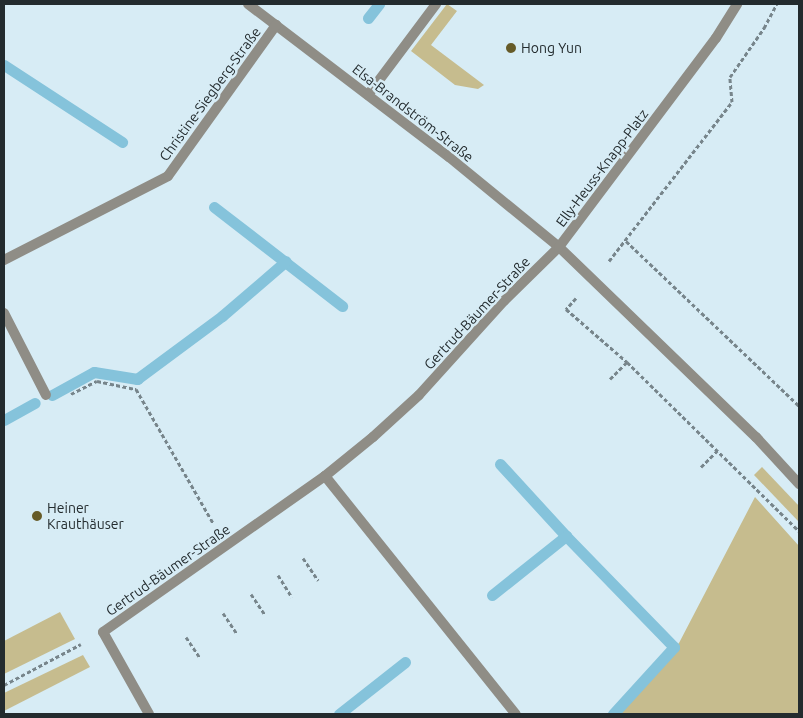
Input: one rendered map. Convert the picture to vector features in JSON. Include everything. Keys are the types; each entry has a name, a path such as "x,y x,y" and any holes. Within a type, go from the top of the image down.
{"street":[{"name":"Elsa-Brandström-Straße","path":"248,4 449,157 559,248"},
{"path":"368,95 436,4"},
{"name":"Elly-Heuss-Knapp-Platz","path":"737,4 716,38 559,248 756,437 799,484"},
{"name":"Christine-Siegberg-Straße","path":"4,260 168,176 276,25"},
{"name":"Gertrud-Bäumer-Straße","path":"149,714 103,632 325,476 373,437 419,395 504,301 559,248"},
{"path":"4,313 46,395"},
{"path":"325,476 516,714"}],"path":[{"path":"776,4 764,28 730,76 732,102 626,241 566,309 627,362 799,531"},
{"path":"626,241 799,406"},
{"path":"610,379 627,362"},
{"path":"46,395 52,404 96,381 136,389 226,547"},
{"path":"701,467 718,450"},
{"path":"303,558 318,580"},
{"path":"278,576 292,597"},
{"path":"251,594 265,615"},
{"path":"223,612 237,634"},
{"path":"4,685 103,632"},
{"path":"186,637 200,658"}],"shaded area":[{"path":"447,4 457,11 431,45 484,85 478,89 455,85 411,51"},
{"path":"762,467 799,506 799,522 754,475"},
{"path":"755,497 799,546 799,714 615,714 679,643"},
{"path":"60,612 75,639 4,674 4,641"},
{"path":"83,655 90,667 4,711 4,693"}],"waterway":[{"path":"368,18 379,4"},
{"path":"4,65 122,142"},
{"path":"214,207 342,306"},
{"path":"52,395 94,372 137,379 222,316 286,261"},
{"path":"4,420 35,403"},
{"path":"500,464 566,536 674,647 613,714"},
{"path":"492,595 566,536"},
{"path":"339,714 405,662"}],"place":[{"name":"Hong Yun","path":"511,48"},
{"name":"Heiner Krauthäuser","path":"37,516"}]}
